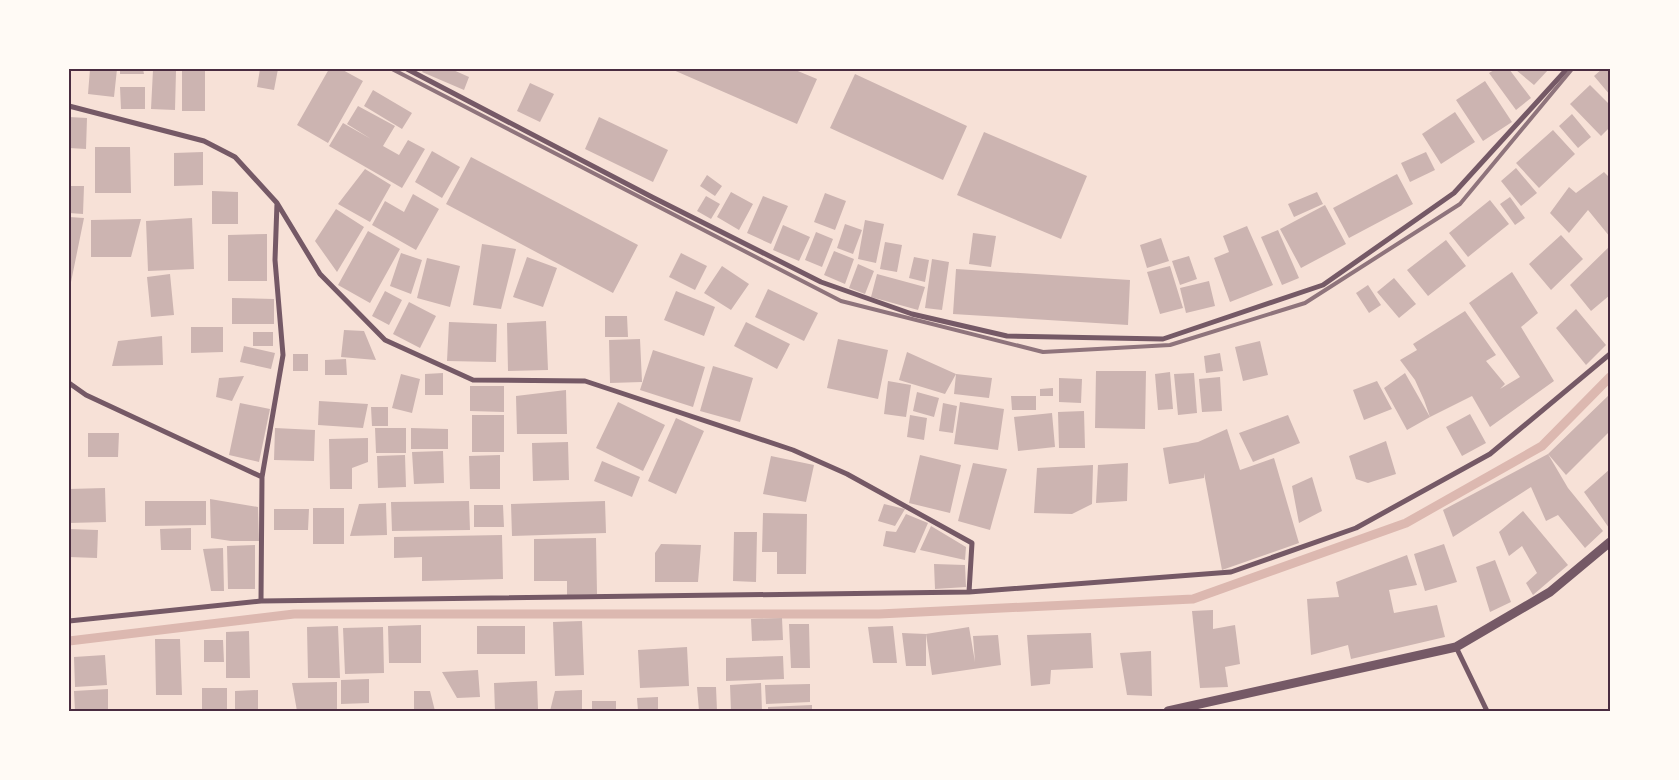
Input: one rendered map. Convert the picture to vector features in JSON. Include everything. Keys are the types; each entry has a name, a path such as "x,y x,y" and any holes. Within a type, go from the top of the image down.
{"street":[{"path":"407,69 661,202 821,282 848,292 912,314 1007,336 1163,339 1322,285 1454,193 1567,69"},
{"path":"69,106 204,141 235,157 277,202 320,274 385,340 473,380 585,381 793,450 847,474 972,542 969,592"},
{"path":"261,602 262,477 284,355 275,260 277,202"},
{"path":"69,621 261,602 969,592 1231,572 1356,528 1490,454 1610,354"},
{"path":"69,383 86,396 262,477"},
{"path":"1168,711 1456,647 1550,592 1610,542"},
{"path":"1456,647 1487,711"}],"building":[{"path":"90,69 117,69 114,97 88,94"},
{"path":"120,69 143,69 144,74 120,74"},
{"path":"260,69 278,69 274,90 257,87"},
{"path":"329,69 341,69 363,81 328,143 297,125"},
{"path":"424,69 451,69 469,77 464,90 422,72"},
{"path":"671,69 793,69 817,79 797,124"},
{"path":"1496,69 1509,69 1531,98 1516,110 1489,73"},
{"path":"1517,69 1549,69 1534,85"},
{"path":"1602,69 1610,69 1610,95 1594,76"},
{"path":"153,70 176,71 175,110 151,109"},
{"path":"182,71 205,71 205,111 182,111"},
{"path":"855,74 967,126 943,180 830,128"},
{"path":"1485,81 1512,122 1483,141 1456,100"},
{"path":"530,83 554,94 540,122 517,111"},
{"path":"1590,85 1610,105 1610,127 1601,136 1570,104"},
{"path":"120,87 145,87 145,109 121,109"},
{"path":"373,90 412,113 402,129 364,106"},
{"path":"358,106 395,126 383,146 399,155 408,140 425,149 402,188 329,146 343,123 371,139 347,124"},
{"path":"1455,112 1475,142 1441,164 1422,134"},
{"path":"1572,114 1591,137 1578,148 1559,126"},
{"path":"69,117 87,118 86,149 69,148"},
{"path":"599,117 668,150 653,182 585,149"},
{"path":"1553,130 1575,154 1539,188 1516,163"},
{"path":"984,132 1087,176 1061,239 957,195"},
{"path":"95,147 130,147 131,193 95,193"},
{"path":"432,151 460,167 442,198 415,182"},
{"path":"203,152 203,185 174,186 174,153"},
{"path":"1426,152 1435,170 1410,182 1401,163"},
{"path":"471,157 638,245 613,293 446,204"},
{"path":"1516,168 1537,193 1521,206 1501,181"},
{"path":"365,169 391,185 370,222 338,204"},
{"path":"1604,172 1610,178 1610,237 1588,210 1569,233 1550,213 1569,187 1576,193"},
{"path":"1397,174 1413,204 1349,238 1333,208"},
{"path":"707,175 722,186 715,196 700,186"},
{"path":"69,186 84,186 83,214 69,213"},
{"path":"212,191 238,192 238,224 212,224"},
{"path":"731,192 753,204 739,230 717,217"},
{"path":"1317,192 1323,204 1294,217 1288,204"},
{"path":"825,193 846,201 835,230 814,222"},
{"path":"413,194 439,209 416,250 372,225 385,201 404,212"},
{"path":"706,196 720,204 711,219 697,211"},
{"path":"763,196 788,206 771,244 747,233"},
{"path":"1510,197 1525,218 1515,225 1500,204"},
{"path":"1490,200 1509,224 1468,257 1449,233"},
{"path":"1325,205 1346,244 1301,268 1280,229"},
{"path":"336,209 364,227 337,272 315,241"},
{"path":"69,217 84,218 70,287 69,286"},
{"path":"192,218 194,269 148,271 146,221"},
{"path":"141,219 131,257 91,257 91,220"},
{"path":"865,220 884,224 876,263 858,259"},
{"path":"845,224 862,230 853,254 837,248"},
{"path":"783,225 810,237 799,261 773,250"},
{"path":"1247,226 1273,285 1230,302 1214,258 1229,252 1223,236"},
{"path":"1278,230 1299,278 1282,285 1261,237"},
{"path":"368,231 400,249 370,303 338,285"},
{"path":"816,232 833,239 822,267 805,260"},
{"path":"973,233 996,236 991,267 969,264"},
{"path":"267,234 267,281 228,281 228,235"},
{"path":"1561,235 1583,259 1551,290 1529,264"},
{"path":"1161,238 1169,261 1147,268 1140,245"},
{"path":"1446,240 1466,266 1428,296 1407,270"},
{"path":"885,242 902,245 897,272 880,269"},
{"path":"482,244 516,249 501,309 473,305"},
{"path":"1610,246 1610,295 1591,311 1570,285"},
{"path":"834,251 854,259 845,284 824,275"},
{"path":"401,253 422,260 411,294 390,286"},
{"path":"681,253 707,266 695,290 669,277"},
{"path":"1189,256 1197,279 1180,285 1172,261"},
{"path":"527,257 557,268 543,307 513,297"},
{"path":"914,257 929,260 925,282 909,278"},
{"path":"427,258 460,266 450,307 417,298"},
{"path":"932,259 949,262 942,310 925,308"},
{"path":"858,264 874,271 865,294 849,288"},
{"path":"722,266 749,284 731,310 704,293"},
{"path":"1170,266 1183,308 1160,314 1147,272"},
{"path":"956,269 1130,280 1128,325 953,314"},
{"path":"1512,272 1538,313 1521,327 1554,381 1490,427 1472,396 1430,417 1415,380 1400,360 1417,350 1413,344 1465,311 1496,355 1486,361 1505,384 1500,389 1520,377 1469,303"},
{"path":"170,274 174,315 151,317 147,277"},
{"path":"877,274 925,287 918,310 871,297"},
{"path":"1394,278 1416,304 1399,318 1377,292"},
{"path":"1209,281 1215,306 1186,313 1180,288"},
{"path":"1368,285 1381,305 1369,313 1356,293"},
{"path":"768,289 818,313 804,341 755,317"},
{"path":"385,291 402,300 389,325 372,316"},
{"path":"676,291 715,307 704,336 664,320"},
{"path":"232,298 274,299 274,324 232,324"},
{"path":"409,302 436,316 420,348 393,334"},
{"path":"1576,309 1606,345 1586,365 1556,328"},
{"path":"605,316 627,316 628,337 605,337"},
{"path":"546,321 548,370 508,371 507,323"},
{"path":"449,322 497,324 496,362 447,361"},
{"path":"746,322 790,344 777,369 734,346"},
{"path":"191,327 223,327 223,352 191,353"},
{"path":"344,330 364,331 376,360 341,357"},
{"path":"253,332 273,332 273,346 253,346"},
{"path":"162,336 163,365 112,366 118,341"},
{"path":"640,339 642,382 610,383 609,340"},
{"path":"838,339 888,350 878,399 827,388"},
{"path":"1260,341 1268,375 1243,381 1235,347"},
{"path":"244,346 275,353 271,369 240,362"},
{"path":"653,350 705,367 693,407 640,390"},
{"path":"907,352 956,374 945,394 899,380"},
{"path":"1220,353 1223,371 1206,373 1204,356"},
{"path":"293,354 308,354 308,371 293,371"},
{"path":"346,359 347,375 325,375 325,360"},
{"path":"713,366 753,378 740,422 700,411"},
{"path":"1096,371 1146,371 1145,429 1095,428"},
{"path":"1170,372 1173,409 1158,410 1155,374"},
{"path":"443,373 443,395 425,395 425,374"},
{"path":"1194,373 1197,413 1178,415 1174,374"},
{"path":"1405,373 1430,417 1407,430 1384,388"},
{"path":"401,374 420,379 412,413 392,408"},
{"path":"956,374 992,378 989,398 954,394"},
{"path":"244,376 232,401 216,397 219,378"},
{"path":"1220,377 1222,411 1202,412 1199,379"},
{"path":"1059,378 1082,379 1081,403 1059,402"},
{"path":"888,381 911,385 906,417 884,414"},
{"path":"1377,381 1392,409 1364,420 1353,390"},
{"path":"470,386 504,386 504,412 470,411"},
{"path":"1053,388 1053,396 1040,396 1040,389"},
{"path":"566,390 567,434 517,434 516,396"},
{"path":"917,392 939,398 934,417 913,411"},
{"path":"1610,394 1610,431 1566,475 1548,454"},
{"path":"1011,396 1036,396 1036,410 1012,410"},
{"path":"319,401 368,404 363,428 318,425"},
{"path":"618,402 665,425 643,471 596,448"},
{"path":"960,402 1004,409 998,450 954,444"},
{"path":"240,403 270,409 259,462 229,455"},
{"path":"943,403 957,406 953,433 939,431"},
{"path":"371,407 388,407 388,426 372,426"},
{"path":"1084,411 1085,448 1059,448 1058,412"},
{"path":"1052,413 1055,447 1018,451 1014,417"},
{"path":"1470,414 1486,443 1462,456 1446,427"},
{"path":"472,415 504,415 504,452 472,452"},
{"path":"910,415 927,418 924,440 907,437"},
{"path":"1288,415 1300,443 1253,462 1239,433"},
{"path":"676,418 704,431 676,494 648,481"},
{"path":"275,428 315,430 314,461 274,460"},
{"path":"375,428 406,428 406,453 376,453"},
{"path":"411,428 448,429 448,449 411,449"},
{"path":"1227,429 1240,470 1274,458 1299,543 1222,570 1204,473 1204,478 1169,484 1163,448 1198,442"},
{"path":"88,433 119,433 118,457 88,457"},
{"path":"368,438 368,462 352,468 352,489 330,489 329,439"},
{"path":"1386,441 1396,474 1368,483 1356,479 1349,456"},
{"path":"568,442 569,480 533,481 532,443"},
{"path":"443,451 444,483 414,484 412,452"},
{"path":"1548,454 1568,488 1603,531 1585,548 1558,515 1546,521 1531,487 1453,537 1443,510"},
{"path":"405,455 406,487 378,488 377,456"},
{"path":"500,455 500,489 470,489 469,456"},
{"path":"920,455 961,465 950,513 909,503"},
{"path":"771,456 814,465 806,502 763,494"},
{"path":"602,461 640,477 632,497 594,481"},
{"path":"973,463 1007,469 990,530 958,521"},
{"path":"1128,463 1127,501 1096,503 1098,465"},
{"path":"1093,465 1092,504 1072,514 1034,513 1037,468"},
{"path":"1610,469 1610,527 1609,528 1584,492"},
{"path":"1312,477 1322,511 1299,523 1292,486"},
{"path":"105,488 106,522 69,523 69,489"},
{"path":"210,499 258,507 259,541 231,541 211,538"},
{"path":"145,501 206,501 206,525 145,526"},
{"path":"469,501 470,530 392,531 391,502"},
{"path":"605,501 606,533 512,536 511,504"},
{"path":"386,503 387,535 350,536 359,504"},
{"path":"884,504 905,509 895,526 878,521"},
{"path":"474,505 503,505 504,527 474,527"},
{"path":"313,508 344,508 344,544 313,544"},
{"path":"274,509 309,509 308,530 274,530"},
{"path":"1523,511 1568,565 1533,595 1526,583 1537,573 1522,546 1509,556 1499,532"},
{"path":"763,513 807,514 806,574 777,574 777,552 762,552"},
{"path":"906,514 928,523 915,553 883,546 886,531 896,532"},
{"path":"931,526 966,547 965,560 920,550"},
{"path":"191,528 191,550 161,550 160,529"},
{"path":"69,529 98,530 97,558 69,557"},
{"path":"734,532 757,532 756,582 733,581"},
{"path":"502,535 503,579 422,581 422,557 394,558 394,537"},
{"path":"596,538 597,594 567,595 567,581 534,581 534,539"},
{"path":"661,544 701,545 698,582 655,582 655,553"},
{"path":"1444,544 1457,582 1425,591 1414,554"},
{"path":"255,545 255,589 228,589 227,546"},
{"path":"223,548 224,591 211,591 203,549"},
{"path":"1407,555 1417,585 1389,590 1394,613 1437,605 1445,637 1351,659 1348,645 1311,655 1307,599 1339,597 1336,582"},
{"path":"1495,560 1511,602 1490,612 1476,567"},
{"path":"934,564 965,565 966,587 935,589"},
{"path":"1213,610 1213,629 1235,625 1240,664 1225,667 1228,687 1200,688 1192,611"},
{"path":"782,618 783,640 752,641 751,619"},
{"path":"582,621 584,675 555,676 553,622"},
{"path":"789,624 809,624 810,668 791,668"},
{"path":"421,625 421,663 389,663 388,626"},
{"path":"338,626 340,678 308,678 307,627"},
{"path":"477,626 525,626 525,654 477,654"},
{"path":"893,626 897,663 873,663 868,627"},
{"path":"383,627 384,673 345,674 343,628"},
{"path":"969,627 975,662 973,636 998,635 1001,665 932,675 926,634"},
{"path":"249,631 250,678 226,678 226,632"},
{"path":"902,633 926,634 926,666 906,666"},
{"path":"1091,633 1093,668 1051,670 1050,684 1031,686 1027,635"},
{"path":"155,639 180,639 182,695 156,695"},
{"path":"204,640 223,640 224,662 204,662"},
{"path":"687,647 689,686 640,688 638,650"},
{"path":"1151,651 1152,696 1127,695 1120,653"},
{"path":"105,655 107,685 75,687 74,657"},
{"path":"783,656 784,679 726,681 726,658"},
{"path":"478,670 480,697 457,698 442,672"},
{"path":"369,679 369,703 341,704 341,680"},
{"path":"537,681 538,709 495,711 494,683"},
{"path":"337,682 337,711 297,711 292,683"},
{"path":"761,683 762,711 731,711 730,685"},
{"path":"810,684 810,702 766,704 765,685"},
{"path":"697,687 716,687 717,711 699,711"},
{"path":"202,688 227,688 227,711 202,711"},
{"path":"108,689 108,711 75,711 74,691"},
{"path":"258,690 258,711 235,711 235,691"},
{"path":"582,690 582,711 550,711 555,691"},
{"path":"414,691 430,691 435,711 414,711"},
{"path":"658,697 658,711 638,711 637,698"},
{"path":"592,701 616,701 616,711 592,711"},
{"path":"812,705 812,711 768,711 768,707"}],"waterway":[{"path":"69,641 294,614 879,614 1193,599 1406,523 1542,446 1610,377"}],"railway":[{"path":"392,69 841,301 1043,352 1170,345 1305,303 1460,204 1572,69"}]}
